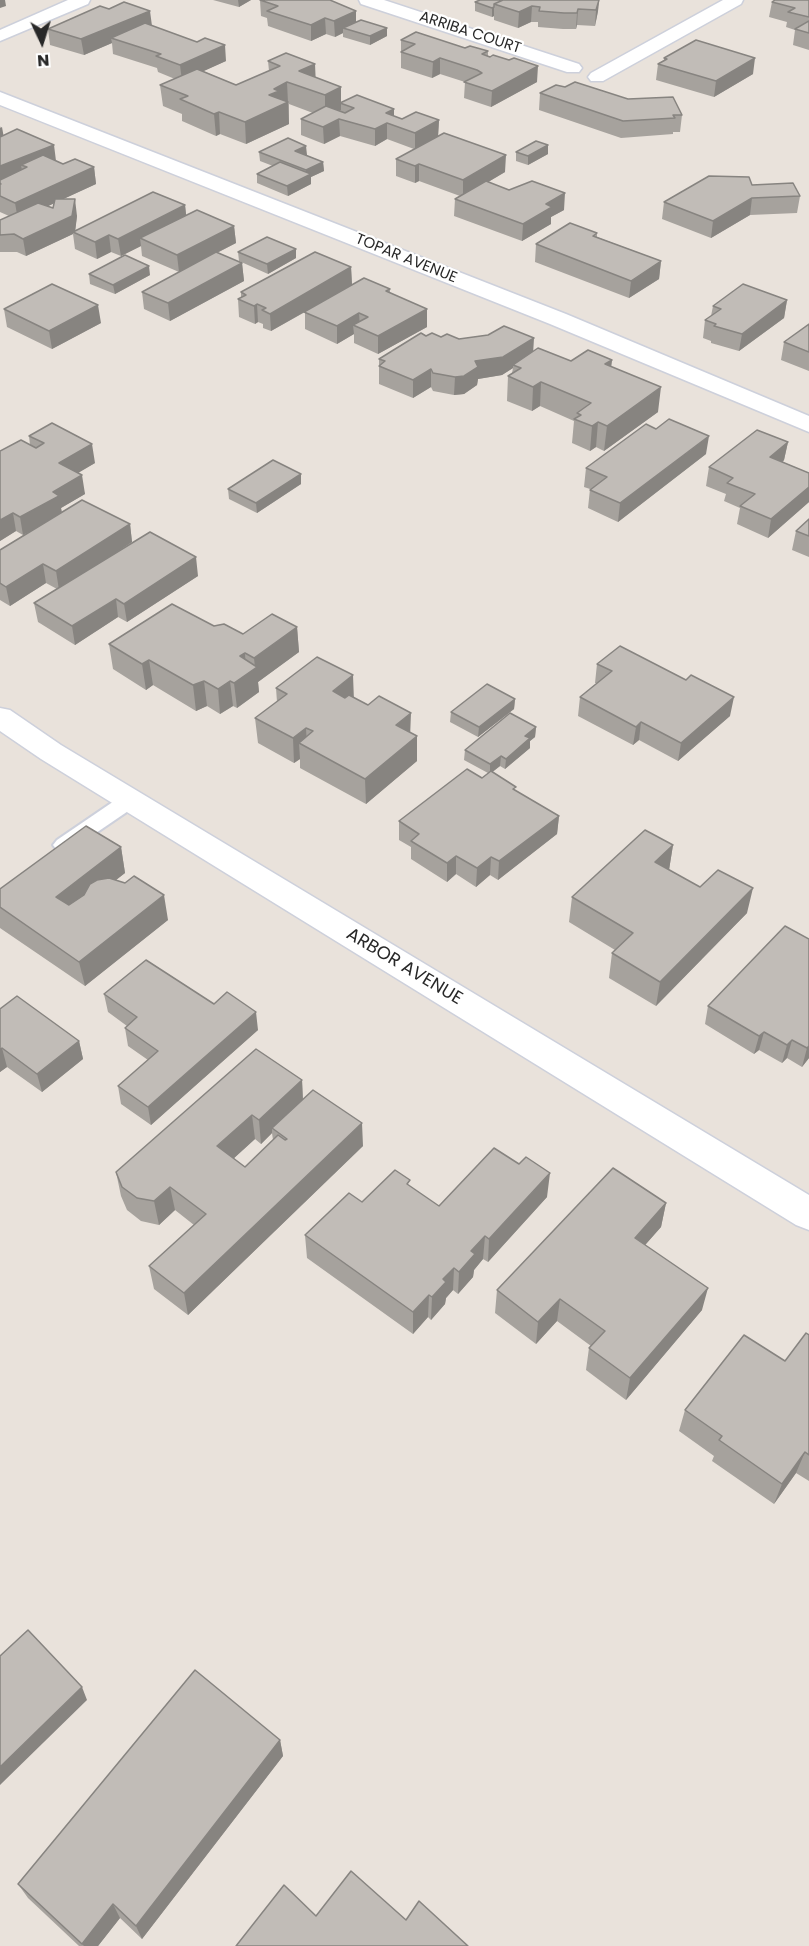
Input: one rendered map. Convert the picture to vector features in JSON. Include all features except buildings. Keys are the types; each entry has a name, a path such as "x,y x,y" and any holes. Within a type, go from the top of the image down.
{"street":[{"path":"0,36 82,0"},
{"name":"ARRIBA COURT","path":"367,0 573,68"},
{"path":"597,76 735,0"},
{"name":"TOPAR AVENUE","path":"0,98 558,319 809,425"},
{"name":"ARBOR AVENUE","path":"0,717 51,752 809,1215"}],"lane":[{"path":"48,856 130,800"}]}
